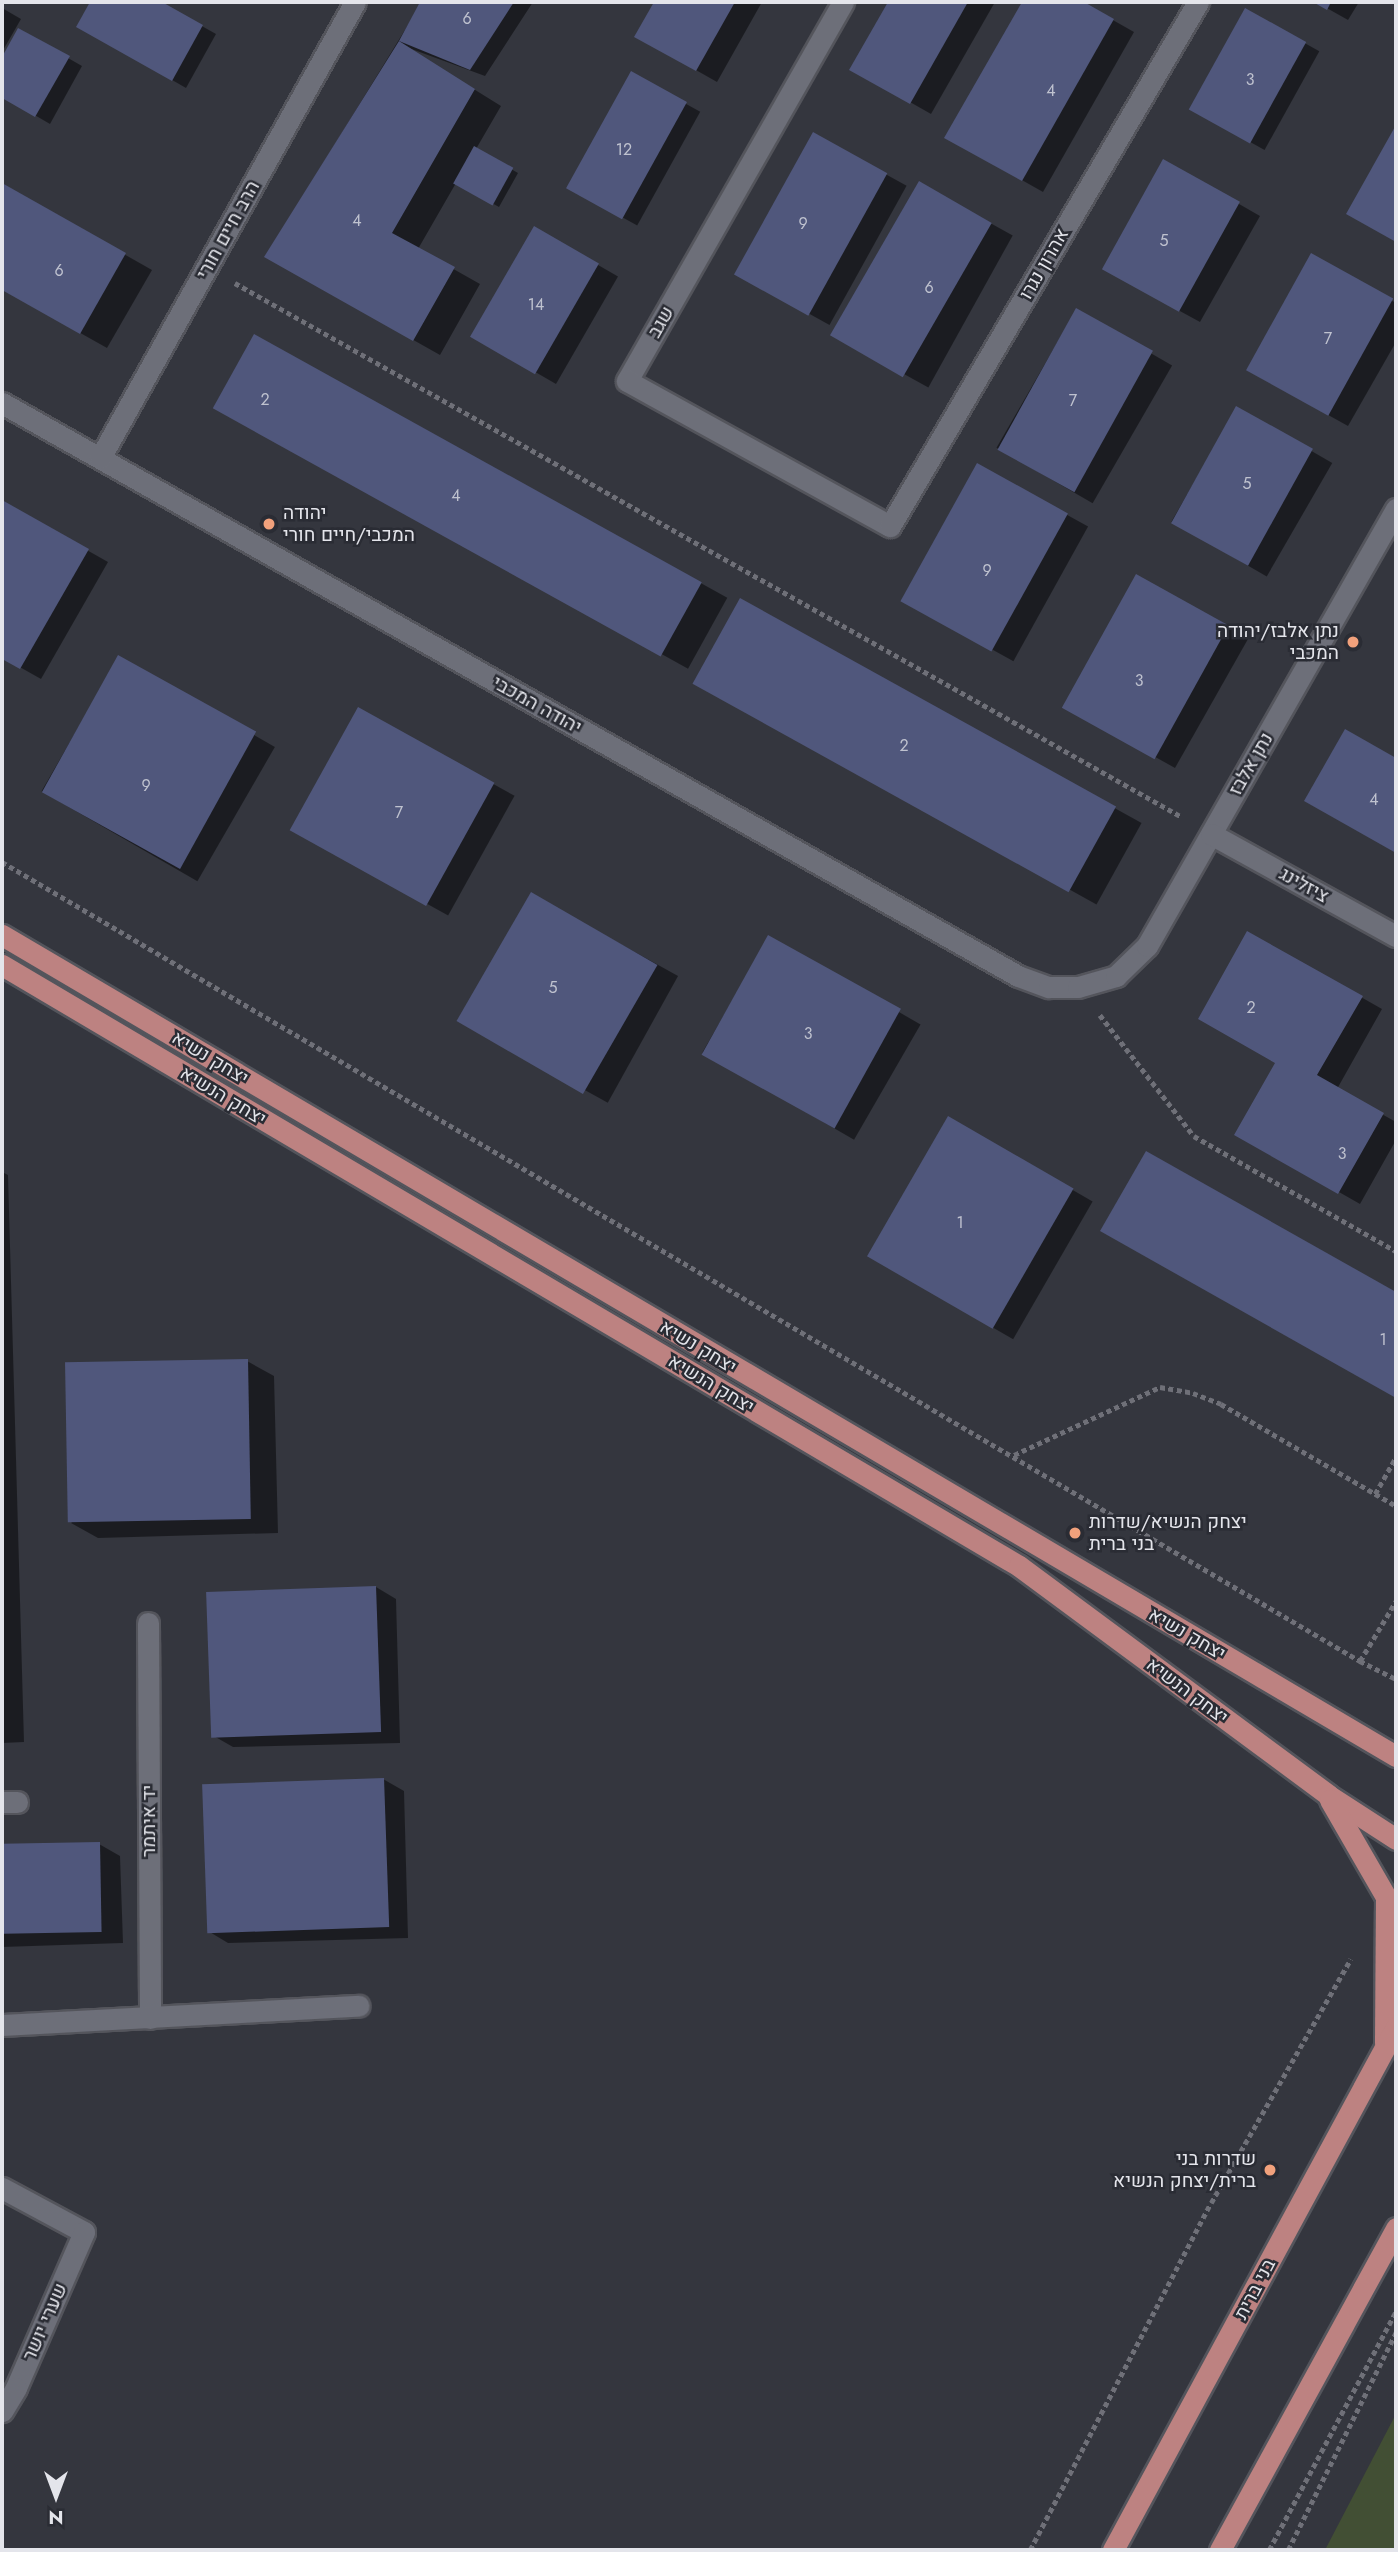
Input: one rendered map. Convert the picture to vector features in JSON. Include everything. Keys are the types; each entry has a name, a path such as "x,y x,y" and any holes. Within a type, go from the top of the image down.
{"main road":[{"name":"יצחק נשיא","path":"2,935 1006,1529 1387,1745 1396,1756"},
{"name":"יצחק הנשיא","path":"2,965 1019,1566 1328,1795 1396,1839"},
{"path":"1328,1795 1386,1897 1385,2049"},
{"name":"בני ברית","path":"1113,2550 1396,2027"},
{"path":"1220,2550 1396,2228"}],"street":[{"name":"הרב חיים חורי","path":"100,458 355,2"},
{"name":"שגב","path":"843,2 627,382 890,526"},
{"name":"אהרון נגרו","path":"890,526 1198,2"},
{"name":"יהודה המכבי","path":"2,403 1018,976 1049,987 1078,987"},
{"name":"נתן אלבז","path":"1078,987 1116,976 1147,946 1396,509"},
{"name":"ציזלינג","path":"1211,834 1396,936"},
{"name":"יד איתמר","path":"148,1623 150,2018"},
{"path":"2,2025 358,2006"},
{"name":"שערי יושר","path":"2,2188 84,2232 16,2388 2,2411"}],"path":[{"path":"207,267 1211,834"},
{"path":"2,862 1360,1661 1396,1679"},
{"path":"1078,987 1194,1136 1396,1251"},
{"path":"1014,1455 1160,1387 1193,1393 1221,1404 1396,1506"},
{"path":"1375,1494 1396,1457"},
{"path":"1360,1661 1396,1601"},
{"path":"1030,2550 1210,2203 1352,1956"},
{"path":"1269,2550 1396,2311"},
{"path":"1288,2550 1396,2332"}],"green space":[{"path":"1396,2414 1396,2550 1325,2550"}],"building":[{"path":"90,2 162,2 203,25 172,81 76,27"},
{"path":"420,2 514,2 470,70 399,41"},
{"path":"654,2 735,2 696,71 634,37"},
{"path":"888,2 968,2 910,104 849,70"},
{"path":"1022,2 1084,2 1114,19 1022,181 944,138"},
{"path":"1313,2 1331,2 1327,10"},
{"path":"1245,8 1306,42 1250,143 1189,109"},
{"path":"18,28 70,56 35,117 2,98 2,57"},
{"path":"399,41 475,89 392,233 455,267 413,341 264,257"},
{"path":"631,71 687,102 622,219 566,188"},
{"path":"1396,125 1396,242 1346,214"},
{"path":"813,132 887,173 808,316 734,275"},
{"path":"474,146 513,168 493,205 453,184"},
{"path":"1163,159 1240,202 1179,312 1102,269"},
{"path":"919,181 992,223 903,377 830,335"},
{"path":"2,183 126,253 80,334 2,290"},
{"path":"534,226 599,264 535,374 470,337"},
{"path":"1311,253 1393,299 1328,416 1246,370"},
{"path":"1076,308 1153,351 1074,492 997,450"},
{"path":"254,334 702,582 661,657 213,408"},
{"path":"1236,406 1313,449 1248,566 1171,523"},
{"path":"977,463 1068,513 991,652 900,601"},
{"path":"2,500 89,549 20,669 2,659"},
{"path":"1136,574 1229,625 1155,759 1062,708"},
{"path":"740,598 1116,806 1069,892 692,684"},
{"path":"118,655 256,732 180,869 42,792"},
{"path":"358,707 494,783 426,906 290,830"},
{"path":"1345,729 1396,758 1396,853 1304,801"},
{"path":"531,892 657,965 583,1094 457,1021"},
{"path":"1247,931 1363,996 1317,1075 1384,1113 1338,1194 1234,1135 1275,1063 1198,1019"},
{"path":"768,935 901,1009 835,1129 702,1055"},
{"path":"948,1116 1074,1188 993,1329 867,1256"},
{"path":"1146,1151 1396,1292 1396,1398 1100,1231"},
{"path":"248,1359 251,1519 68,1522 65,1362"},
{"path":"376,1586 381,1732 211,1738 206,1592"},
{"path":"384,1778 389,1927 207,1933 202,1784"},
{"path":"100,1842 102,1932 4,1934 2,1844"}],"place":[{"name":"יהודה המכבי/חיים חורי","path":"269,524"},
{"name":"נתן אלבז/יהודה המכבי","path":"1353,642"},
{"name":"יצחק הנשיא/שדרות בני ברית","path":"1075,1533"},
{"name":"שדרות בני ברית/יצחק הנשיא","path":"1270,2170"}]}
